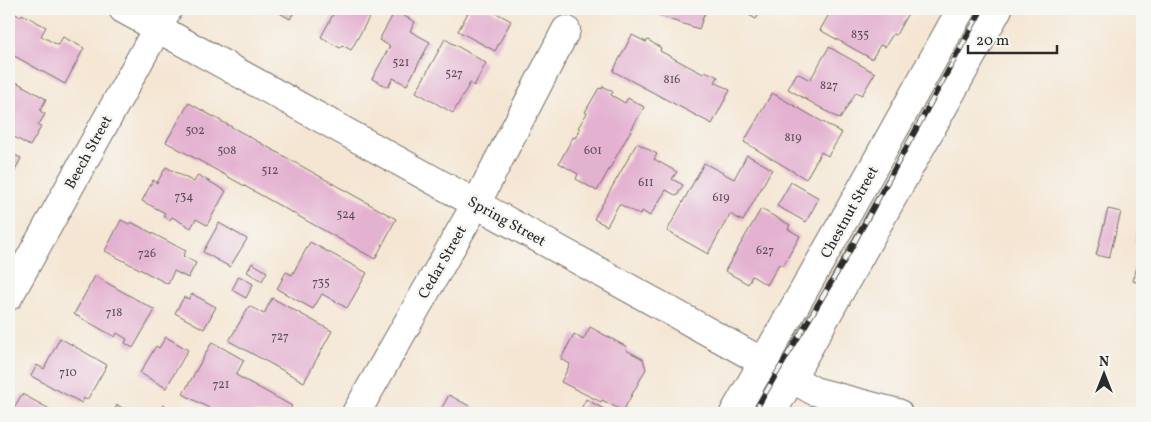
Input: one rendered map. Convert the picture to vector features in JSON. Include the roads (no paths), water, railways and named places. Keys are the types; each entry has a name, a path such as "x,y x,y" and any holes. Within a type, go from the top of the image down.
{"street":[{"name":"Spring Street","path":"123,9 163,18 476,204 814,391 898,413"},
{"name":"Chestnut Street","path":"734,413 850,212 961,9"},
{"name":"Chestnut Street","path":"772,413 998,9"},
{"name":"Beech Street","path":"9,296 163,18"},
{"name":"Cedar Street","path":"356,413 476,204 566,30"}],"railway":[{"path":"754,413 844,261 982,9"}]}
